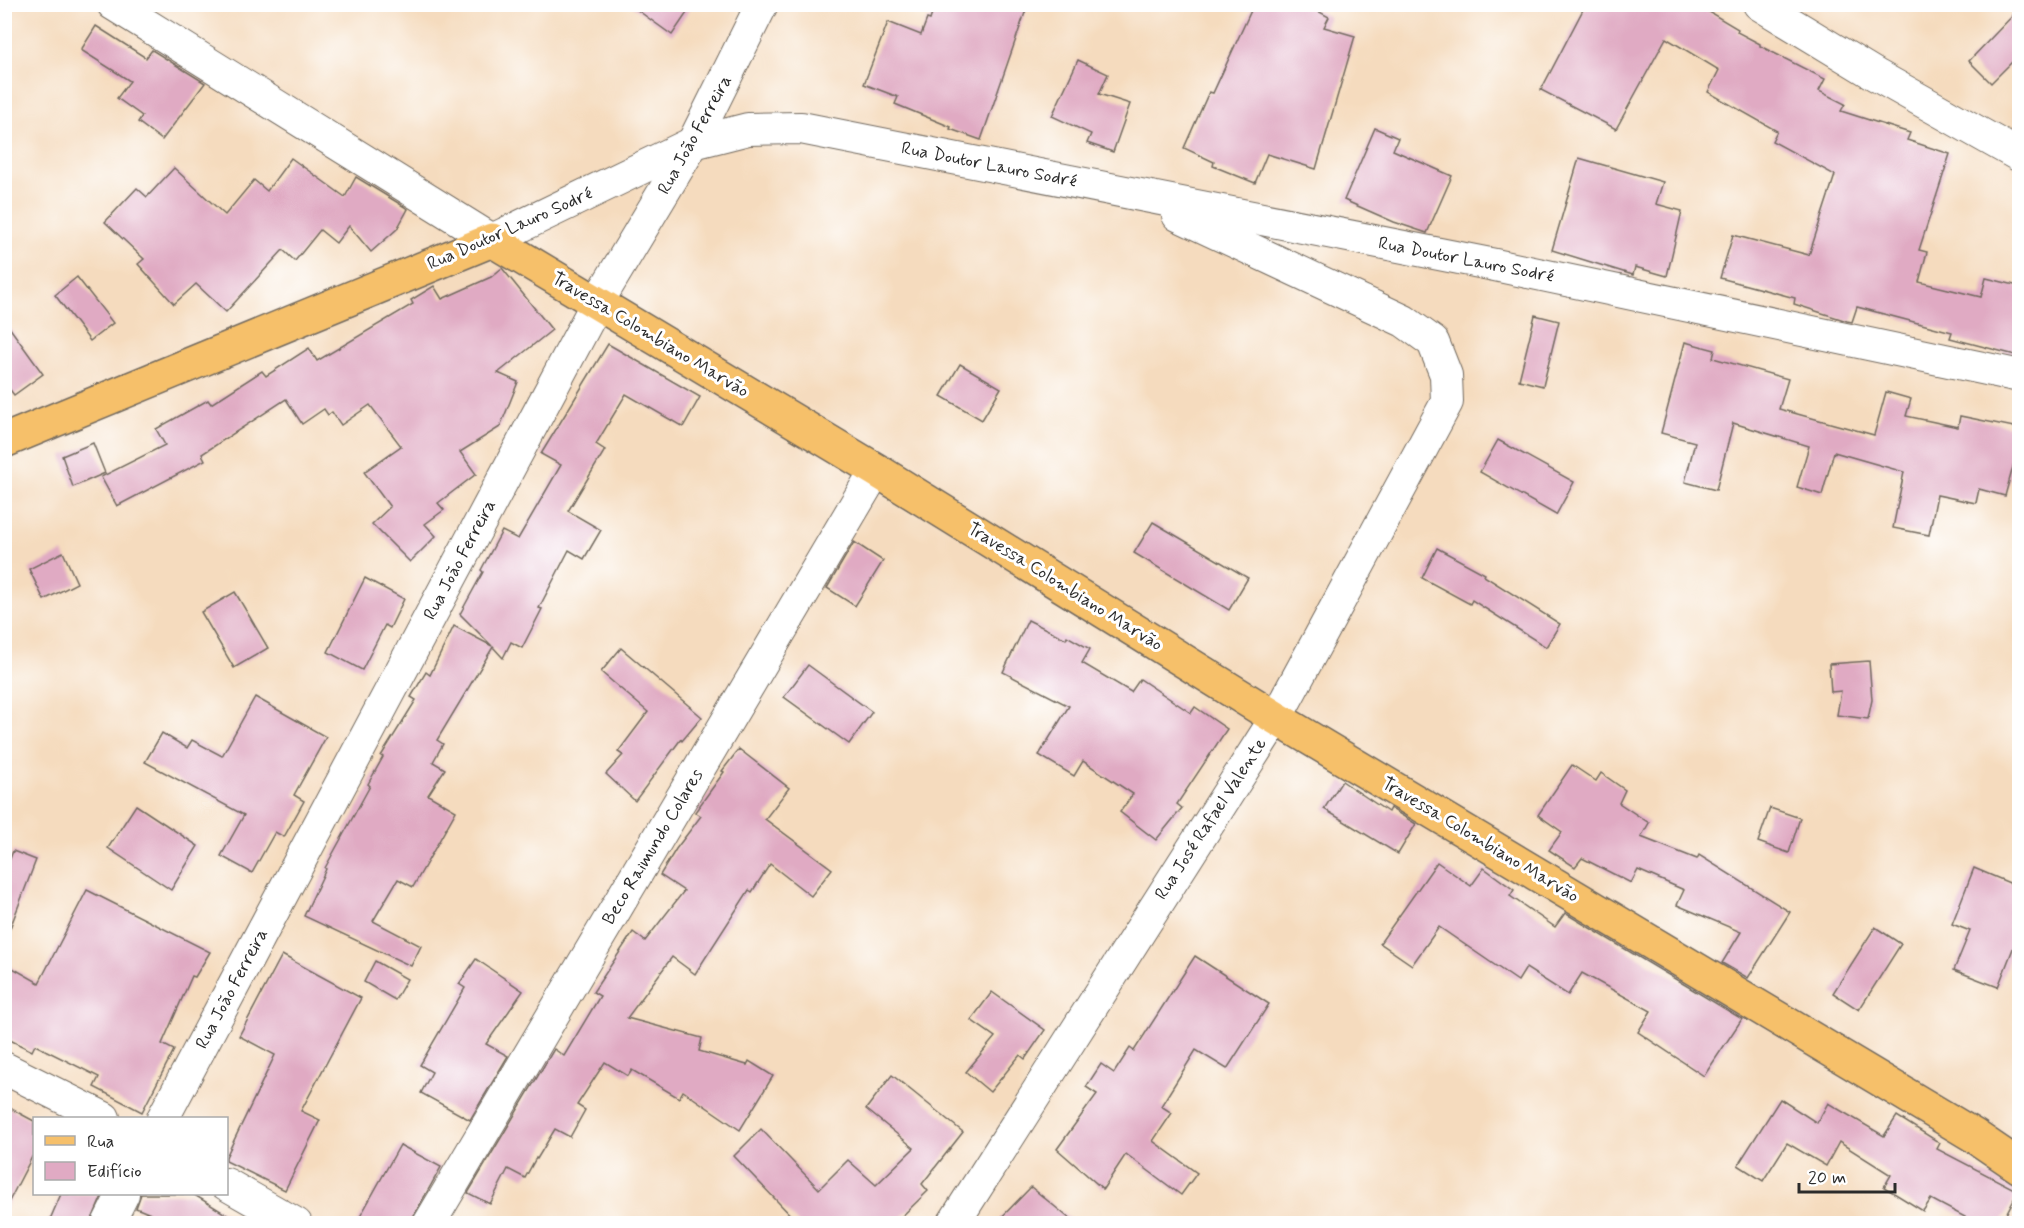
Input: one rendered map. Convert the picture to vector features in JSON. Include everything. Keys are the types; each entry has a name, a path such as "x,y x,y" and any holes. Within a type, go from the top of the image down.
{"main road":[{"name":"Travessa Colombiano Marvão","path":"492,240 876,470 1276,718 1973,1136 2019,1167"},
{"name":"Rua Doutor Lauro Sodré","path":"4,441 492,240"}],"street":[{"name":"Travessa Colombiano Marvão","path":"113,4 492,240"},
{"name":"Rua João Ferreira","path":"164,1117 597,303 693,143 762,4"},
{"path":"1759,4 1876,75 2019,156"},
{"name":"Rua Doutor Lauro Sodré","path":"492,240 693,143 748,129 801,128 1495,265 2019,376"},
{"name":"Rua José Rafael Valente","path":"953,1224 1276,718 1447,402 1446,375 1433,342 1404,321 1133,193"},
{"name":"Beco Raimundo Colares","path":"429,1224 876,470"},
{"path":"4,1068 100,1117"},
{"path":"228,1186 296,1224"},
{"path":"108,1224 122,1195"}],"building":[{"path":"629,4 693,4 672,35"},
{"path":"935,4 1028,4 981,140 950,129 951,127 895,104 898,97 864,84 888,22 921,35 927,19 930,20"},
{"path":"1254,4 1305,4 1329,17 1324,27 1355,36 1316,169 1267,154 1255,183 1213,166 1214,162 1184,148 1209,92 1213,93"},
{"path":"1586,4 1696,4 1738,29 1737,32 1760,46 1825,79 1819,91 1845,104 1841,111 1910,133 1907,140 1950,154 1919,250 1927,252 1919,282 1981,297 1986,278 2019,286 2019,356 1950,338 1952,332 1857,307 1852,322 1847,321 1794,304 1795,298 1720,278 1733,235 1809,255 1835,175 1772,141 1777,131 1708,92 1719,70 1666,38 1616,129 1541,90"},
{"path":"2019,9 2019,55 1991,83 1969,61"},
{"path":"96,26 146,58 152,50 205,83 162,140 138,122 142,116 117,98 130,81 81,50"},
{"path":"1078,60 1108,74 1099,94 1130,104 1113,152 1087,143 1091,134 1052,116"},
{"path":"1375,128 1398,138 1393,150 1452,176 1427,233 1394,222 1344,200"},
{"path":"291,158 345,197 356,177 408,209 397,229 371,252 349,226 336,243 320,230 295,261 283,250 226,312 196,284 174,304 138,264 144,259 105,222 137,188 147,197 174,168 225,215 254,180 267,191"},
{"path":"1579,158 1663,182 1656,204 1682,211 1667,276 1635,267 1633,275 1552,250"},
{"path":"502,268 552,330 498,373 518,382 500,427 460,452 476,474 438,503 444,510 425,524 436,536 410,562 372,524 390,507 364,472 401,446 370,405 341,425 332,412 328,415 324,409 302,424 286,399 202,454 205,460 117,506 101,477 165,445 156,429 208,400 211,404 262,371 266,376 309,348 317,361 413,304 411,300 434,286 442,299 491,277"},
{"path":"77,277 113,323 90,341 55,295"},
{"path":"1535,315 1559,321 1543,386 1519,380"},
{"path":"4,320 43,374 14,395 4,382"},
{"path":"1685,342 1715,350 1713,358 1788,379 1779,409 1874,435 1886,392 1911,399 1906,416 1958,427 1960,416 2019,428 2019,445 2005,496 1979,489 1976,503 1937,495 1929,535 1893,528 1904,472 1834,452 1822,495 1797,487 1809,446 1733,423 1716,490 1685,482 1695,442 1661,433"},
{"path":"608,344 700,397 683,427 626,394 596,444 605,450 568,511 601,530 584,559 569,550 539,608 542,609 522,648 511,642 503,658 493,647 437,740 443,744 433,762 445,769 428,795 456,811 413,887 398,879 373,921 421,946 411,966 304,916 325,868 370,786 368,784 383,757 381,756 416,700 411,697 426,672 430,675 454,626 492,646 460,614 502,531 518,539 561,465 541,454"},
{"path":"960,364 1001,388 982,420 941,396"},
{"path":"1498,440 1574,482 1556,515 1480,472"},
{"path":"93,443 105,473 73,487 62,456"},
{"path":"1153,522 1248,578 1229,610 1134,553"},
{"path":"854,542 883,561 855,606 827,588"},
{"path":"1437,548 1485,574 1484,576 1560,624 1546,647 1472,600 1470,604 1422,578"},
{"path":"63,552 77,583 44,600 29,569"},
{"path":"365,578 404,599 390,628 385,625 362,670 328,652"},
{"path":"235,592 268,648 234,668 201,612"},
{"path":"1028,620 1066,639 1067,636 1090,649 1082,663 1131,692 1140,679 1191,713 1195,707 1227,729 1177,804 1182,808 1156,840 1120,812 1133,794 1083,761 1074,776 1039,755 1069,706 1003,672"},
{"path":"621,648 702,717 682,741 681,739 635,801 606,774 623,755 618,752 648,712 601,672"},
{"path":"1869,661 1872,700 1868,719 1837,715 1841,691 1831,692 1829,664"},
{"path":"808,665 872,712 849,744 784,697"},
{"path":"255,697 326,737 294,795 304,801 284,837 275,832 252,873 221,856 244,815 145,762 162,733 187,748 192,740 222,756"},
{"path":"739,749 789,788 765,819 832,869 811,896 770,864 752,892 749,890 695,974 672,957 627,1018 702,1038 699,1051 747,1065 749,1061 773,1076 740,1130 683,1091 679,1098 632,1070 628,1076 605,1062 577,1105 585,1110 570,1137 555,1129 525,1178 508,1169 490,1204 468,1193 554,1049 564,1056 600,996 593,992 633,932 645,941 684,891 660,875 701,816 695,812"},
{"path":"1572,765 1596,781 1601,773 1625,790 1619,803 1649,823 1641,837 1697,859 1699,855 1790,912 1748,978 1722,963 1741,932 1677,905 1684,890 1638,870 1631,883 1582,858 1575,867 1549,850 1562,832 1538,815"},
{"path":"1342,781 1388,812 1390,808 1416,824 1398,854 1324,809"},
{"path":"136,805 198,846 171,890 108,848"},
{"path":"1770,808 1800,818 1789,853 1758,842"},
{"path":"13,851 36,860 7,936 4,935 4,874"},
{"path":"1437,862 1471,886 1484,868 1514,890 1510,896 1555,927 1565,913 1742,1019 1704,1076 1638,1032 1651,1011 1582,973 1568,995 1526,968 1518,981 1439,927 1412,965 1380,943"},
{"path":"1974,868 2019,887 2019,933 1998,987 1954,970 1970,931 1952,924"},
{"path":"87,890 210,952 195,977 192,976 162,1044 174,1050 142,1112 94,1087 99,1077 35,1045 32,1051 4,1037 4,963 39,983"},
{"path":"1875,927 1901,944 1859,1010 1833,993"},
{"path":"282,955 361,998 301,1111 320,1120 285,1190 228,1162 228,1153 275,1055 239,1036"},
{"path":"1195,956 1269,1004 1227,1069 1196,1050 1161,1106 1172,1113 1153,1141 1197,1173 1181,1195 1126,1154 1103,1189 1057,1149 1097,1094 1086,1087 1101,1064 1114,1073 1130,1048 1134,1051"},
{"path":"476,959 523,991 486,1044 508,1056 470,1120 421,1093 432,1072 420,1065 465,988 459,984"},
{"path":"375,961 407,979 395,1000 364,982"},
{"path":"992,992 1045,1030 1025,1059 1020,1055 990,1092 966,1072 995,1037 971,1020"},
{"path":"892,1075 963,1132 922,1184 928,1191 894,1224 799,1224 734,1156 761,1129 819,1189 848,1160 876,1185 914,1148 866,1109"},
{"path":"1780,1099 1817,1123 1828,1103 1884,1136 1897,1116 1940,1143 1937,1149 2018,1191 2001,1224 1978,1224 1931,1199 1923,1211 1884,1187 1891,1175 1839,1142 1826,1166 1787,1143 1763,1181 1738,1165"},
{"path":"4,1105 33,1120 33,1155 4,1211"},
{"path":"400,1145 441,1167 409,1224 356,1224"},
{"path":"1031,1187 1076,1224 995,1224"},
{"path":"61,1195 103,1195 90,1224 48,1224"},
{"path":"141,1195 195,1195 242,1224 175,1224 136,1208"}]}
